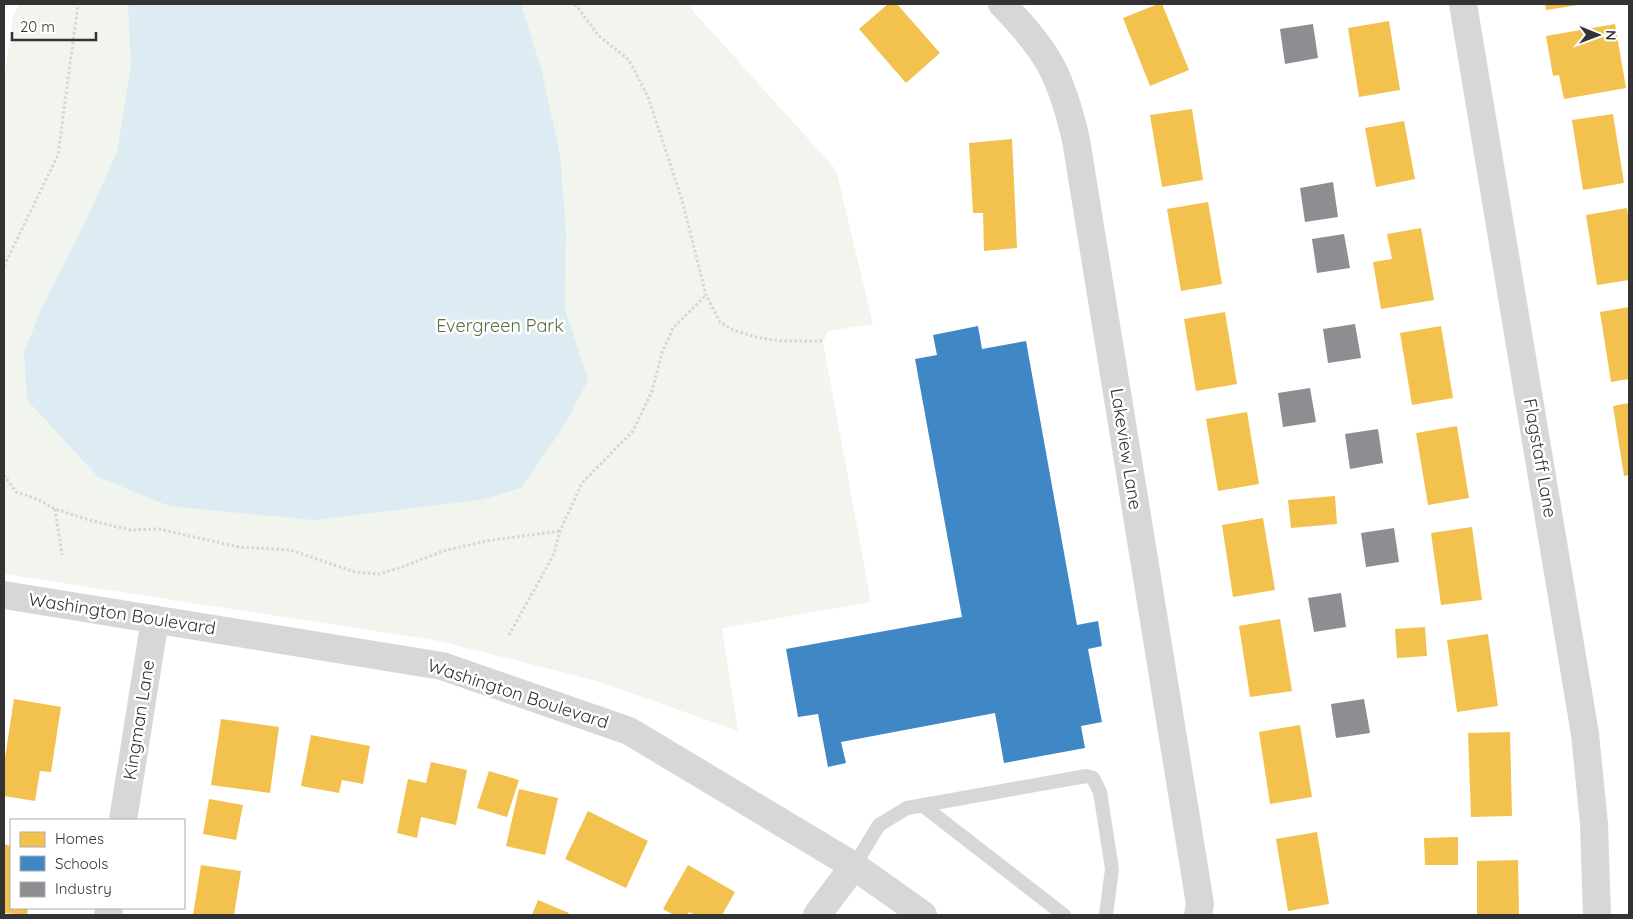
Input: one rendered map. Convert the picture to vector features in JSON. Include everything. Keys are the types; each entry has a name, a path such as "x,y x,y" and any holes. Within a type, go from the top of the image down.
{"street":[{"name":"Lakeview Lane","path":"1002,4 1027,29 1046,54 1060,80 1076,140 1200,904 1198,915"},
{"name":"Flagstaff Lane","path":"1463,4 1585,734 1594,824 1597,915"},
{"name":"Washington Boulevard","path":"4,595 442,666 629,731 854,866 923,915"},
{"name":"Kingman Lane","path":"123,819 155,619"},
{"path":"817,915 854,866"}],"lane":[{"path":"854,866 879,825 907,808 1086,776 1093,778 1098,784 1112,869 1106,915"},
{"path":"922,805 1064,915"}],"path":[{"path":"4,266 58,155 78,4"},
{"path":"575,4 598,36 629,60 648,97 682,200 706,294 720,322 733,330 759,338 783,342 823,342"},
{"path":"509,635 554,554 560,531 582,483 633,431 652,391 662,353 673,328 706,294"},
{"path":"4,475 16,492 55,508 130,530 159,530 239,546 290,550 355,572 379,574 402,568 443,551 486,542 560,531"},
{"path":"55,508 62,555"}],"green space":[{"name":"Evergreen Park","path":"19,4 687,4 836,170 873,324 828,331 823,342 871,602 722,628 738,731 597,681 434,640 4,574 4,81 13,17"}],"shaded area":[{"path":"128,4 521,4 541,68 560,155 566,231 565,309 588,380 566,423 521,488 480,500 314,520 169,506 98,477 27,400 24,352 43,305 81,231 117,152 131,66"}],"building: Homes":[{"path":"888,4 897,4 940,53 906,83 859,29"},
{"path":"1162,4 1189,70 1150,86 1123,18"},
{"path":"1545,4 1578,4 1578,5 1546,10"},
{"path":"1389,21 1400,90 1359,97 1348,28"},
{"path":"1615,24 1626,88 1564,99 1559,75 1553,76 1546,36"},
{"path":"1192,109 1203,180 1162,187 1150,115"},
{"path":"1613,114 1624,183 1583,190 1572,120"},
{"path":"1404,121 1415,179 1376,187 1365,128"},
{"path":"1012,139 1017,248 984,251 983,213 973,213 969,143"},
{"path":"1208,202 1222,284 1181,291 1167,209"},
{"path":"1627,208 1629,223 1629,280 1597,285 1586,215"},
{"path":"1421,228 1434,300 1381,309 1373,262 1392,259 1387,234"},
{"path":"1629,307 1629,379 1611,382 1600,312"},
{"path":"1225,312 1237,384 1196,391 1184,319"},
{"path":"1441,326 1453,398 1412,405 1400,333"},
{"path":"1629,403 1629,475 1624,476 1613,406"},
{"path":"1247,412 1259,484 1218,491 1206,419"},
{"path":"1457,426 1469,498 1428,505 1416,433"},
{"path":"1335,496 1337,524 1291,528 1288,500"},
{"path":"1263,518 1275,590 1233,597 1222,525"},
{"path":"1472,527 1482,600 1441,605 1431,533"},
{"path":"1280,619 1292,691 1250,697 1239,626"},
{"path":"1425,627 1427,656 1397,658 1395,629"},
{"path":"1488,634 1498,706 1457,712 1447,640"},
{"path":"14,699 61,707 51,772 40,771 35,801 4,796 4,764"},
{"path":"221,719 279,727 270,793 211,785"},
{"path":"1300,725 1312,797 1270,804 1259,732"},
{"path":"1510,732 1512,816 1471,817 1468,733"},
{"path":"311,735 370,746 363,784 342,780 339,793 301,786"},
{"path":"431,762 467,770 456,825 421,817 417,838 397,833 408,779 426,783"},
{"path":"489,771 519,780 507,817 477,808"},
{"path":"519,789 558,798 545,855 506,846"},
{"path":"209,799 243,805 236,840 203,834"},
{"path":"588,811 648,841 626,888 565,859"},
{"path":"1317,832 1329,904 1288,911 1276,839"},
{"path":"1458,837 1458,865 1425,865 1424,838"},
{"path":"4,844 10,846 10,909 28,909 27,915 4,913"},
{"path":"1518,860 1519,915 1477,915 1477,861"},
{"path":"201,865 241,871 234,915 193,915"},
{"path":"688,865 735,892 722,915 695,915 689,912 687,915 674,915 663,909"},
{"path":"538,900 569,913 568,915 532,915"}],"building: Schools":[{"path":"978,326 982,349 1026,341 1077,625 1098,621 1102,646 1088,649 1102,722 1081,726 1085,748 1004,763 995,713 841,742 846,763 828,767 818,714 798,717 786,649 962,617 915,359 937,355 933,335"}],"building: Industry":[{"path":"1313,24 1318,58 1285,64 1280,29"},
{"path":"1333,182 1338,217 1305,222 1300,188"},
{"path":"1344,234 1350,268 1317,273 1312,239"},
{"path":"1355,324 1361,358 1328,363 1323,329"},
{"path":"1310,388 1316,422 1283,427 1278,393"},
{"path":"1378,429 1383,463 1350,469 1345,434"},
{"path":"1394,528 1399,562 1366,567 1361,533"},
{"path":"1341,593 1346,627 1314,632 1308,598"},
{"path":"1364,699 1370,733 1336,738 1331,704"}]}
